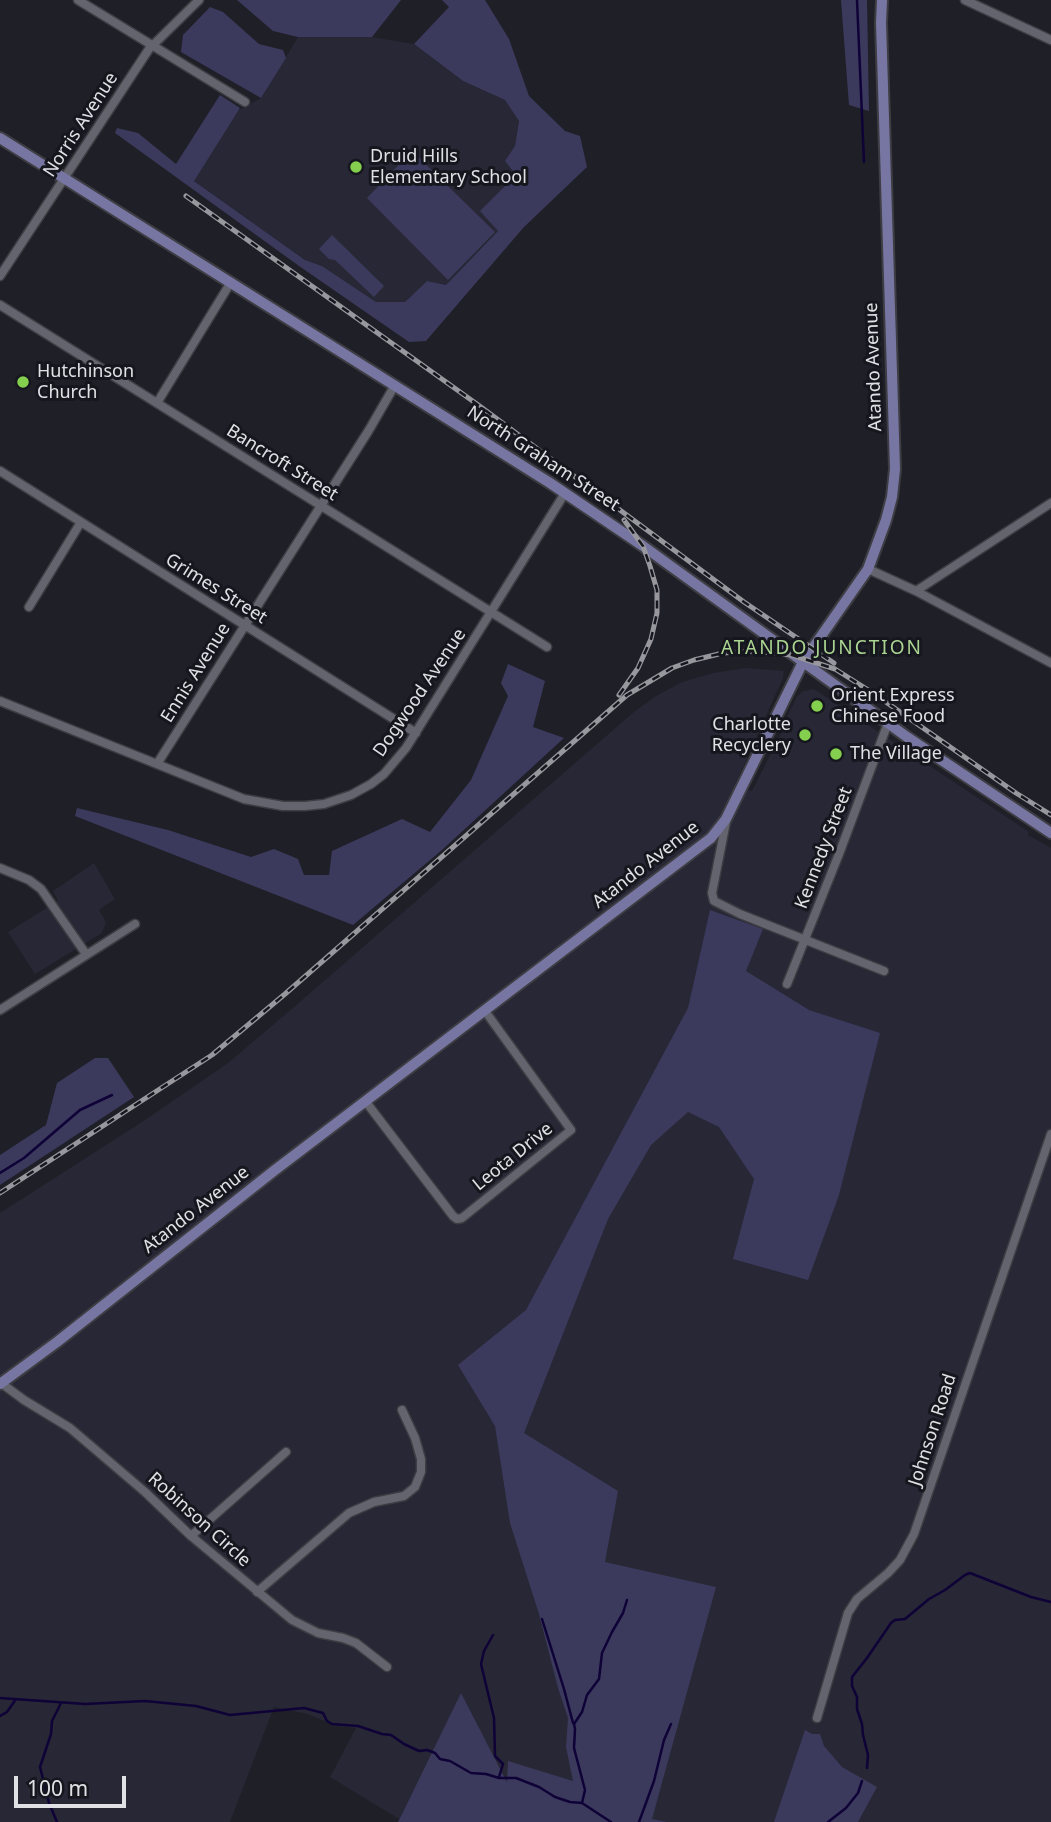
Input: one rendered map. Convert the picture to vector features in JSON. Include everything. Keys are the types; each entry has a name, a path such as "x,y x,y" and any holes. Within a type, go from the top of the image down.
{"main road":[{"name":"Atando Avenue","path":"0,1384 711,838 726,819 803,662 868,569 887,520 892,496 895,469 882,0"},
{"name":"North Graham Street","path":"0,138 565,493 888,723 1051,833"}],"street":[{"path":"78,0 245,102"},
{"name":"Norris Avenue","path":"0,276 153,45 199,0"},
{"path":"965,0 1051,40"},
{"path":"157,403 230,282"},
{"name":"Bancroft Street","path":"0,305 547,647"},
{"name":"Ennis Avenue","path":"157,764 395,385"},
{"name":"Grimes Street","path":"0,471 416,733"},
{"name":"Dogwood Avenue","path":"0,701 244,799 286,806 315,805 351,796 371,784 396,762 565,493"},
{"path":"916,591 1051,503"},
{"path":"29,607 81,523"},
{"path":"868,569 916,591 1051,663"},
{"name":"Kennedy Street","path":"787,984 888,723"},
{"path":"726,819 712,893 714,901 740,914 884,971"},
{"path":"0,868 29,880 41,889 86,954"},
{"path":"0,1010 135,924"},
{"name":"Leota Drive","path":"366,1102 453,1216 462,1218 571,1130 485,1011"},
{"name":"Johnson Road","path":"817,1718 848,1613 856,1600 900,1560 915,1534 1051,1135"},
{"name":"Robinson Circle","path":"0,1384 71,1428 257,1592 349,1513 374,1502 404,1496 415,1487 421,1472 421,1459 402,1410"},
{"path":"191,1536 286,1452"},
{"path":"257,1592 304,1628 356,1643 387,1667"}],"shaded area":[{"path":"237,0 401,0 372,37 298,37 273,31"},
{"path":"442,0 485,0 509,39 529,96 565,131 580,136 587,167 524,227 426,341 409,342 115,133 117,128 138,133 176,164 220,95 240,108 194,181 305,260 322,266 376,302 405,302 427,281 446,285 498,231 480,211 516,175 505,161 515,146 519,121 505,100 463,81 414,44 449,7"},
{"path":"841,0 867,0 869,111 849,105"},
{"path":"210,7 223,12 259,44 283,50 286,58 261,98 181,52 183,35"},
{"name":"Druid Hills Elementary School","path":"298,37 372,37 414,44 463,81 505,100 519,121 515,146 516,175 498,231 446,285 427,281 405,302 376,302 322,266 305,260 193,180 239,110 261,98"},
{"path":"412,151 495,232 448,280 367,198"},
{"path":"332,235 384,286 374,297 335,260 329,259 319,249"},
{"path":"508,664 545,681 533,727 564,738 442,850 353,925 75,816 77,808 168,830 251,857 274,849 298,859 304,875 329,875 332,851 402,819 430,832 471,780 508,696 501,683"},
{"path":"746,668 784,671 735,785 752,791 789,718 787,717 796,698 803,691 814,689 1051,848 1051,1822 646,1822 508,1783 461,1694 399,1819 330,1777 356,1728 337,1726 307,1714 274,1707 230,1822 0,1822 0,1213 228,1063 635,711 682,682 713,673"},
{"path":"94,863 115,899 99,910 106,922 102,933 35,974 8,932 58,901 53,891"},
{"path":"710,910 763,929 746,971 809,1010 880,1033 839,1195 808,1280 733,1259 754,1179 719,1127 688,1112 651,1145 608,1219 524,1433 618,1491 605,1562 716,1587 652,1819 667,1822 398,1822 461,1693 507,1782 508,1761 573,1781 566,1747 568,1718 510,1523 495,1426 458,1365 526,1310 688,1008"},
{"path":"95,1058 108,1058 134,1097 0,1185 0,1155 46,1125 57,1083"},
{"path":"805,1730 820,1734 824,1746 842,1767 877,1787 858,1822 774,1822"}],"waterway":[{"path":"857,0 864,162"},
{"path":"0,1173 24,1158 80,1110 112,1095"},
{"path":"867,1768 868,1755 852,1677 891,1623 905,1619 929,1599 970,1573 1051,1602"},
{"path":"582,1803 585,1790 574,1748 574,1724 582,1712 587,1695 599,1679 602,1653 627,1600"},
{"path":"542,1619 573,1723"},
{"path":"493,1635 484,1651 481,1664 494,1718 495,1756 503,1764 499,1777"},
{"path":"0,1698 85,1704 145,1701 196,1706 230,1715 304,1708 323,1713 332,1724 358,1726 391,1735 419,1751 435,1753 440,1759 450,1761 471,1773 516,1778 555,1797 582,1803 611,1822"},
{"path":"0,1716 7,1712 16,1699"},
{"path":"57,1822 40,1767 51,1734 52,1721 61,1703"},
{"path":"639,1822 671,1724"},
{"path":"828,1822 846,1808 858,1793 862,1781"}],"railway":[{"path":"186,196 481,407 744,602 834,663"},
{"path":"619,695 638,668 651,639 657,613 657,590 643,546 624,520"},
{"path":"0,1193 212,1055 627,695 672,668 694,660 723,653 753,651 792,655 835,669 1051,815"}],"place":[{"name":"Druid Hills Elementary School","path":"356,167"},
{"name":"Hutchinson Church","path":"23,382"},
{"name":"Orient Express Chinese Food","path":"817,706"},
{"name":"Charlotte Recyclery","path":"805,735"},
{"name":"The Village","path":"836,754"}],"district":[{"name":"ATANDO JUNCTION","path":"822,649"}]}
